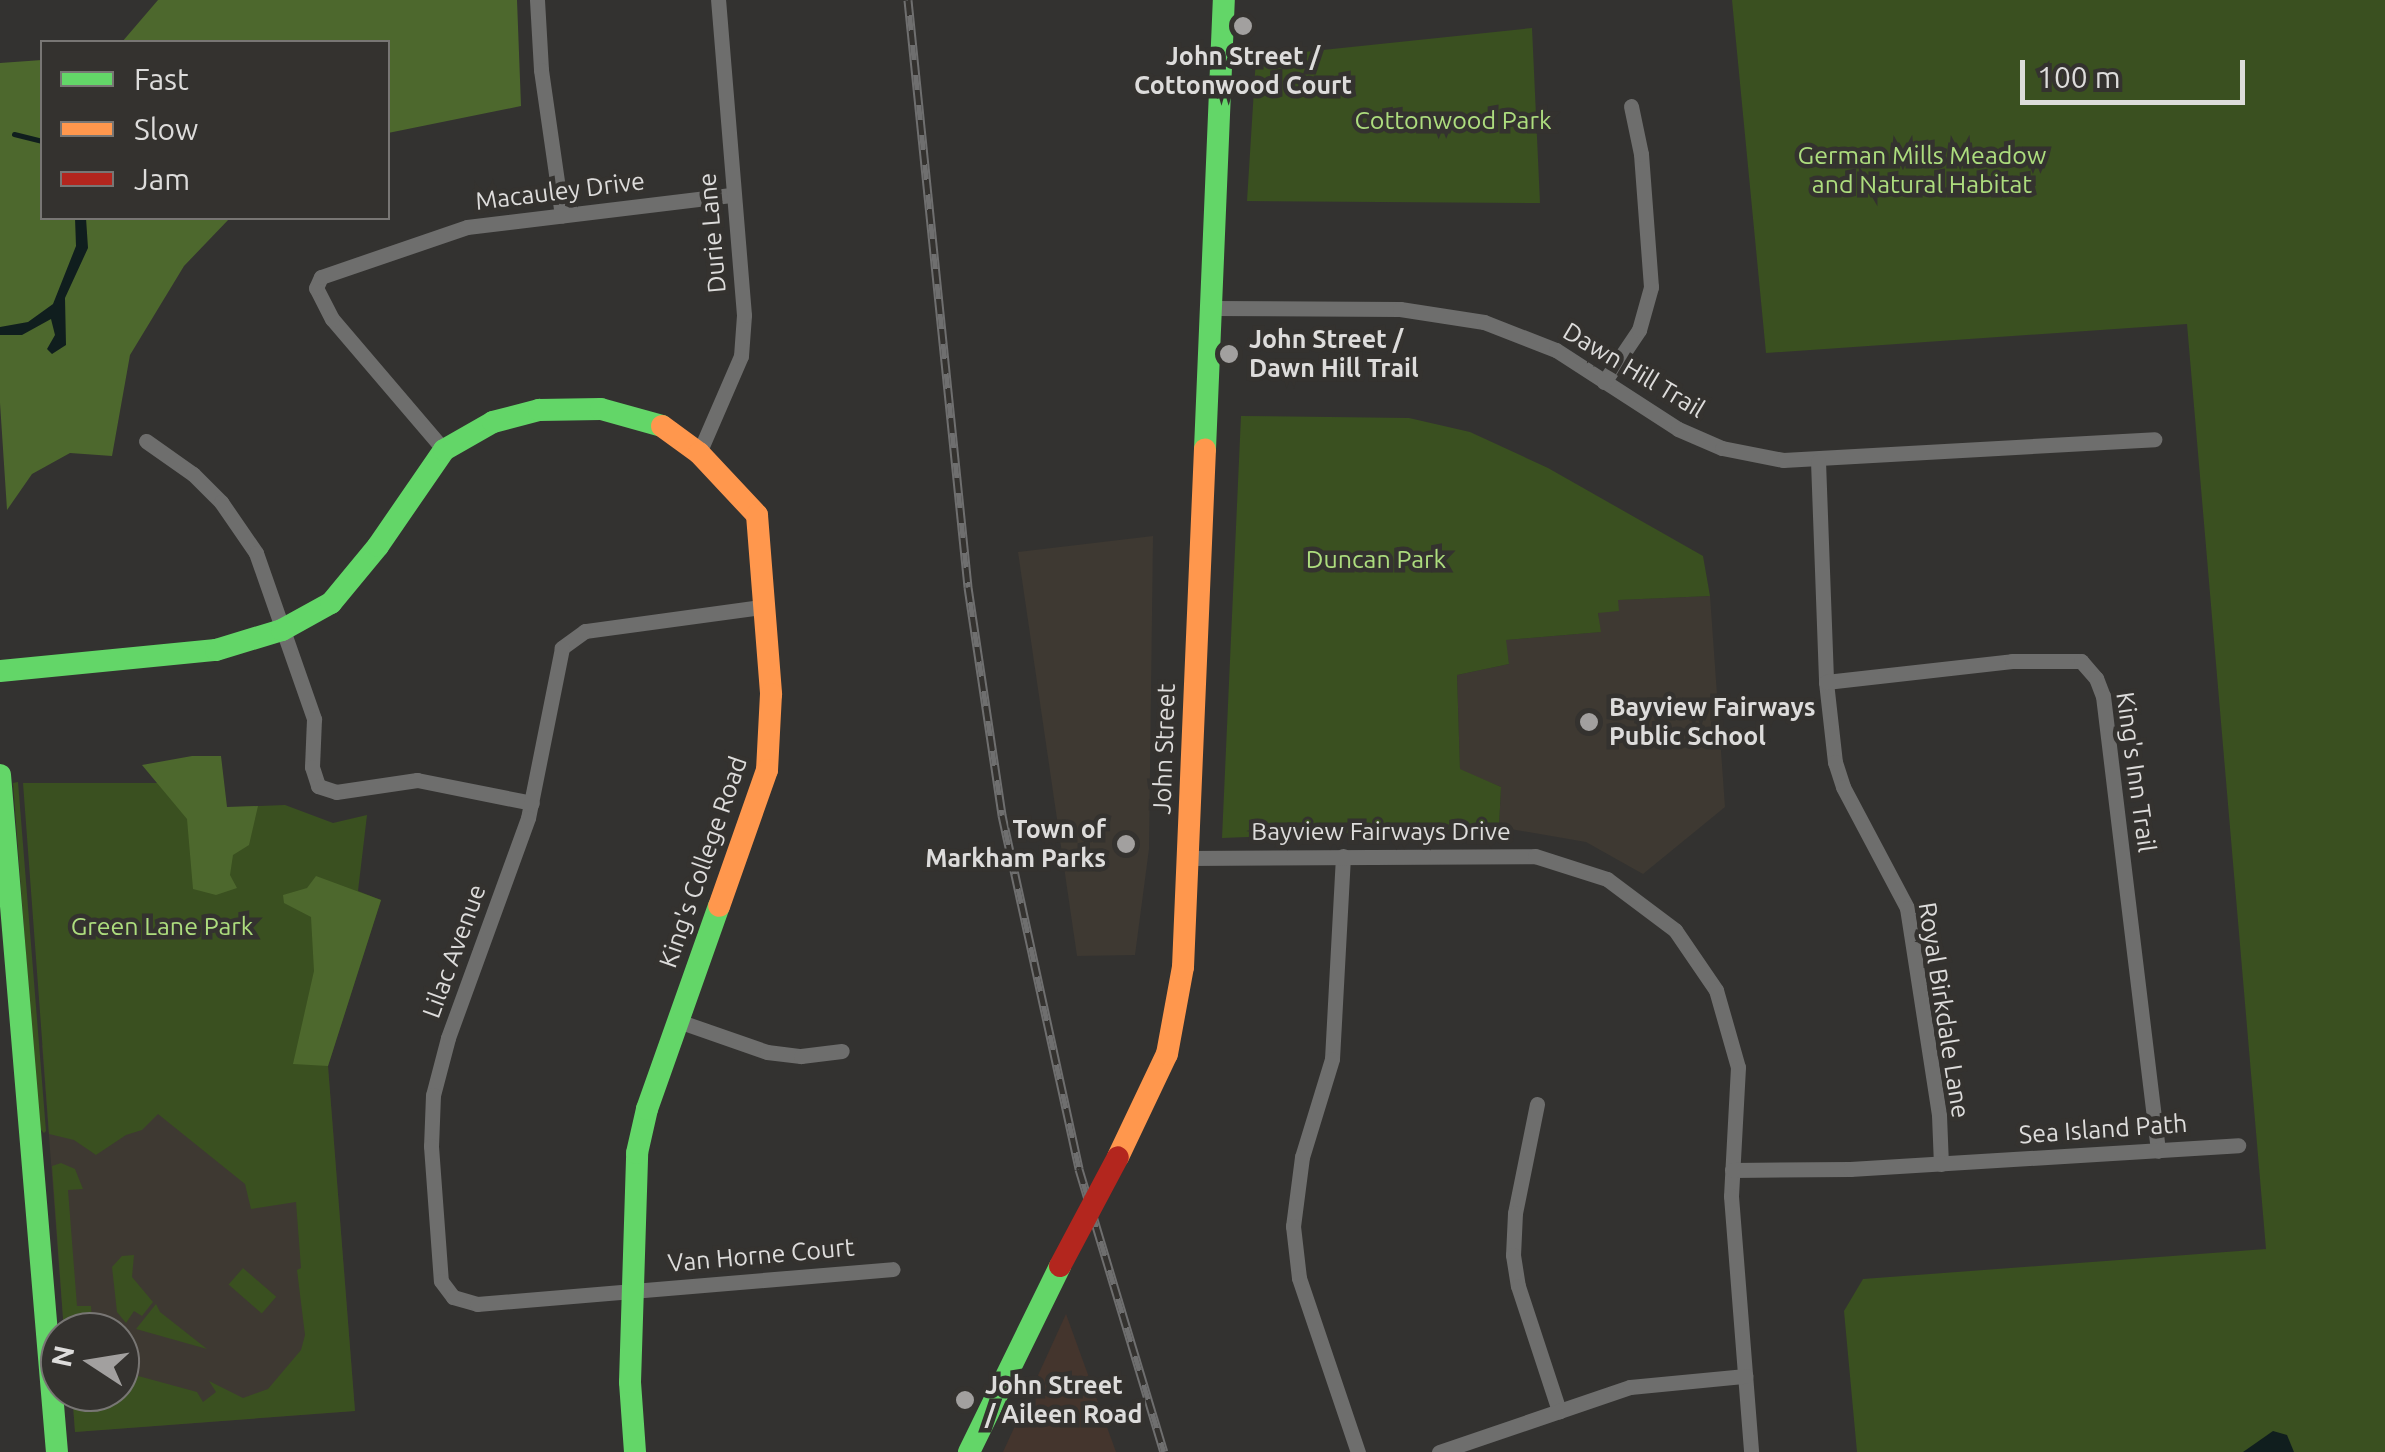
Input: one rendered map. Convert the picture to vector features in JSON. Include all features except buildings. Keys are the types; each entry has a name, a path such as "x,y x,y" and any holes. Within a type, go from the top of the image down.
{"street":[{"path":"537,0 540,70 562,215"},
{"name":"Durie Lane","path":"699,453 741,356 744,315 718,0"},
{"name":"John Street","path":"970,1452 1060,1266 1157,1082 1174,1030 1182,967 1224,0"},
{"path":"1604,382 1639,330 1651,287 1641,154 1631,106"},
{"name":"Macauley Drive","path":"444,450 332,320 316,288 320,277 467,228 733,195"},
{"name":"Dawn Hill Trail","path":"1210,308 1400,309 1458,316 1519,332 1678,429 1722,448 1783,460 1818,462 2154,439"},
{"name":"King's College Road","path":"0,671 216,650 282,630 331,603 378,546 444,450 493,422 539,410 601,409 658,423 699,453 757,515 761,607 771,694 767,770 647,1109 637,1153 630,1382 635,1452"},
{"path":"146,441 193,474 221,502 256,554 314,719 312,767 318,786 336,792 418,780 532,804"},
{"name":"Royal Birkdale Lane","path":"1818,462 1826,682 1835,762 1843,787 1907,908 1939,1115 1941,1164"},
{"name":"Lilac Avenue","path":"632,1291 471,1304 453,1298 442,1280 431,1146 433,1094 532,804 560,654 570,638 584,631 761,607"},
{"name":"King's Inn Trail","path":"1826,682 2012,661 2082,661 2096,678 2103,696 2158,1151"},
{"path":"0,775 57,1452"},
{"path":"1343,856 1332,1059 1302,1158 1293,1226 1303,1293 1358,1452"},
{"name":"Bayview Fairways Drive","path":"1187,858 1535,856 1602,876 1654,911 1689,946 1725,1013 1740,1090 1732,1170 1751,1452"},
{"path":"678,1021 766,1052 801,1056 842,1051"},
{"path":"1536,1104 1515,1212 1513,1254 1518,1286 1560,1411"},
{"name":"Sea Island Path","path":"1732,1170 1941,1164 2238,1146"},
{"name":"Van Horne Court","path":"632,1291 894,1269"},
{"path":"1439,1452 1636,1386 1745,1376"}],"shaded area":[{"path":"75,220 86,220 88,248 65,298 66,345 52,354 47,349 55,335 51,319 22,335 0,335 0,327 28,322 53,304 76,246"},
{"path":"1153,536 1149,849 1135,955 1077,956 1018,552"},
{"name":"Bayview Fairways Public School","path":"1710,596 1725,807 1643,874 1586,842 1499,827 1501,787 1460,770 1457,675 1509,664 1505,640 1600,632 1598,613 1617,600"},
{"path":"42,1045 328,1066 355,1411 75,1432 74,1412 140,1412 140,1312 62,1312"},
{"path":"1066,1314 1116,1452 1003,1452"},
{"path":"2273,1431 2287,1435 2294,1452 2243,1452"}],"green space":[{"path":"158,0 517,0 521,106 390,133 390,40 124,40"},
{"name":"German Mills Meadow and Natural Habitat","path":"1732,0 2385,0 2385,1452 1857,1452 1844,1311 1863,1279 2266,1249 2187,324 1766,353"},
{"name":"Cottonwood Park","path":"1532,28 1540,203 1247,201 1256,57"},
{"path":"40,60 40,220 228,220 184,266 130,355 112,456 70,453 32,474 7,510 0,403 0,63"},
{"name":"Duncan Park","path":"1241,416 1409,418 1470,432 1548,468 1703,556 1710,596 1618,600 1619,611 1598,613 1601,632 1506,640 1509,664 1457,675 1460,769 1501,787 1499,827 1222,838"},
{"path":"192,756 221,756 227,807 258,806 249,845 233,855 230,875 237,888 216,895 193,889 187,819 142,765"},
{"path":"18,782 44,1133 39,1128 13,783"},
{"name":"Green Lane Park","path":"23,783 184,783 209,808 285,805 333,823 367,815 358,891 381,900 328,1066 355,1411 75,1432 74,1412 140,1412 140,1376 197,1392 203,1402 216,1392 209,1381 243,1398 268,1389 301,1350 305,1335 297,1270 301,1268 296,1202 251,1209 245,1184 158,1114 142,1130 126,1135 96,1155 74,1140 49,1134"},
{"path":"316,876 381,900 328,1066 293,1064 314,971 311,917 284,903 283,895 307,888"},
{"path":"61,1163 75,1169 83,1189 68,1190 77,1306 91,1306 91,1312 63,1312 52,1166"},
{"path":"134,1255 132,1277 153,1302 142,1316 134,1311 117,1312 112,1267 122,1256"},
{"path":"243,1268 276,1297 262,1313 229,1285"},
{"path":"156,1304 160,1312 207,1349 140,1330 140,1324"}],"waterway":[{"path":"14,134 40,140"}],"railway":[{"path":"908,0 968,587 1002,815 1079,1169 1164,1452"}],"traffic: fast":[{"path":"1205,449 1224,0"},
{"path":"0,671 216,650 282,630 331,603 378,546 444,450 493,422 539,410 601,409 662,426"},
{"path":"0,775 57,1452"},
{"path":"635,1452 630,1382 637,1153 647,1109 719,906"},
{"path":"969,1452 1060,1266"}],"traffic: slow":[{"path":"662,426 699,453 757,515 771,694 767,770 719,906"},
{"path":"1118,1157 1167,1054 1183,967 1205,449"}],"traffic: jam":[{"path":"1060,1266 1118,1157"}],"place":[{"name":"John Street / Cottonwood Court","path":"1243,26"},
{"name":"John Street / Dawn Hill Trail","path":"1229,354"},
{"name":"Bayview Fairways Public School","path":"1589,722"},
{"name":"Town of Markham Parks","path":"1126,844"},
{"name":"John Street / Aileen Road","path":"965,1400"}]}
